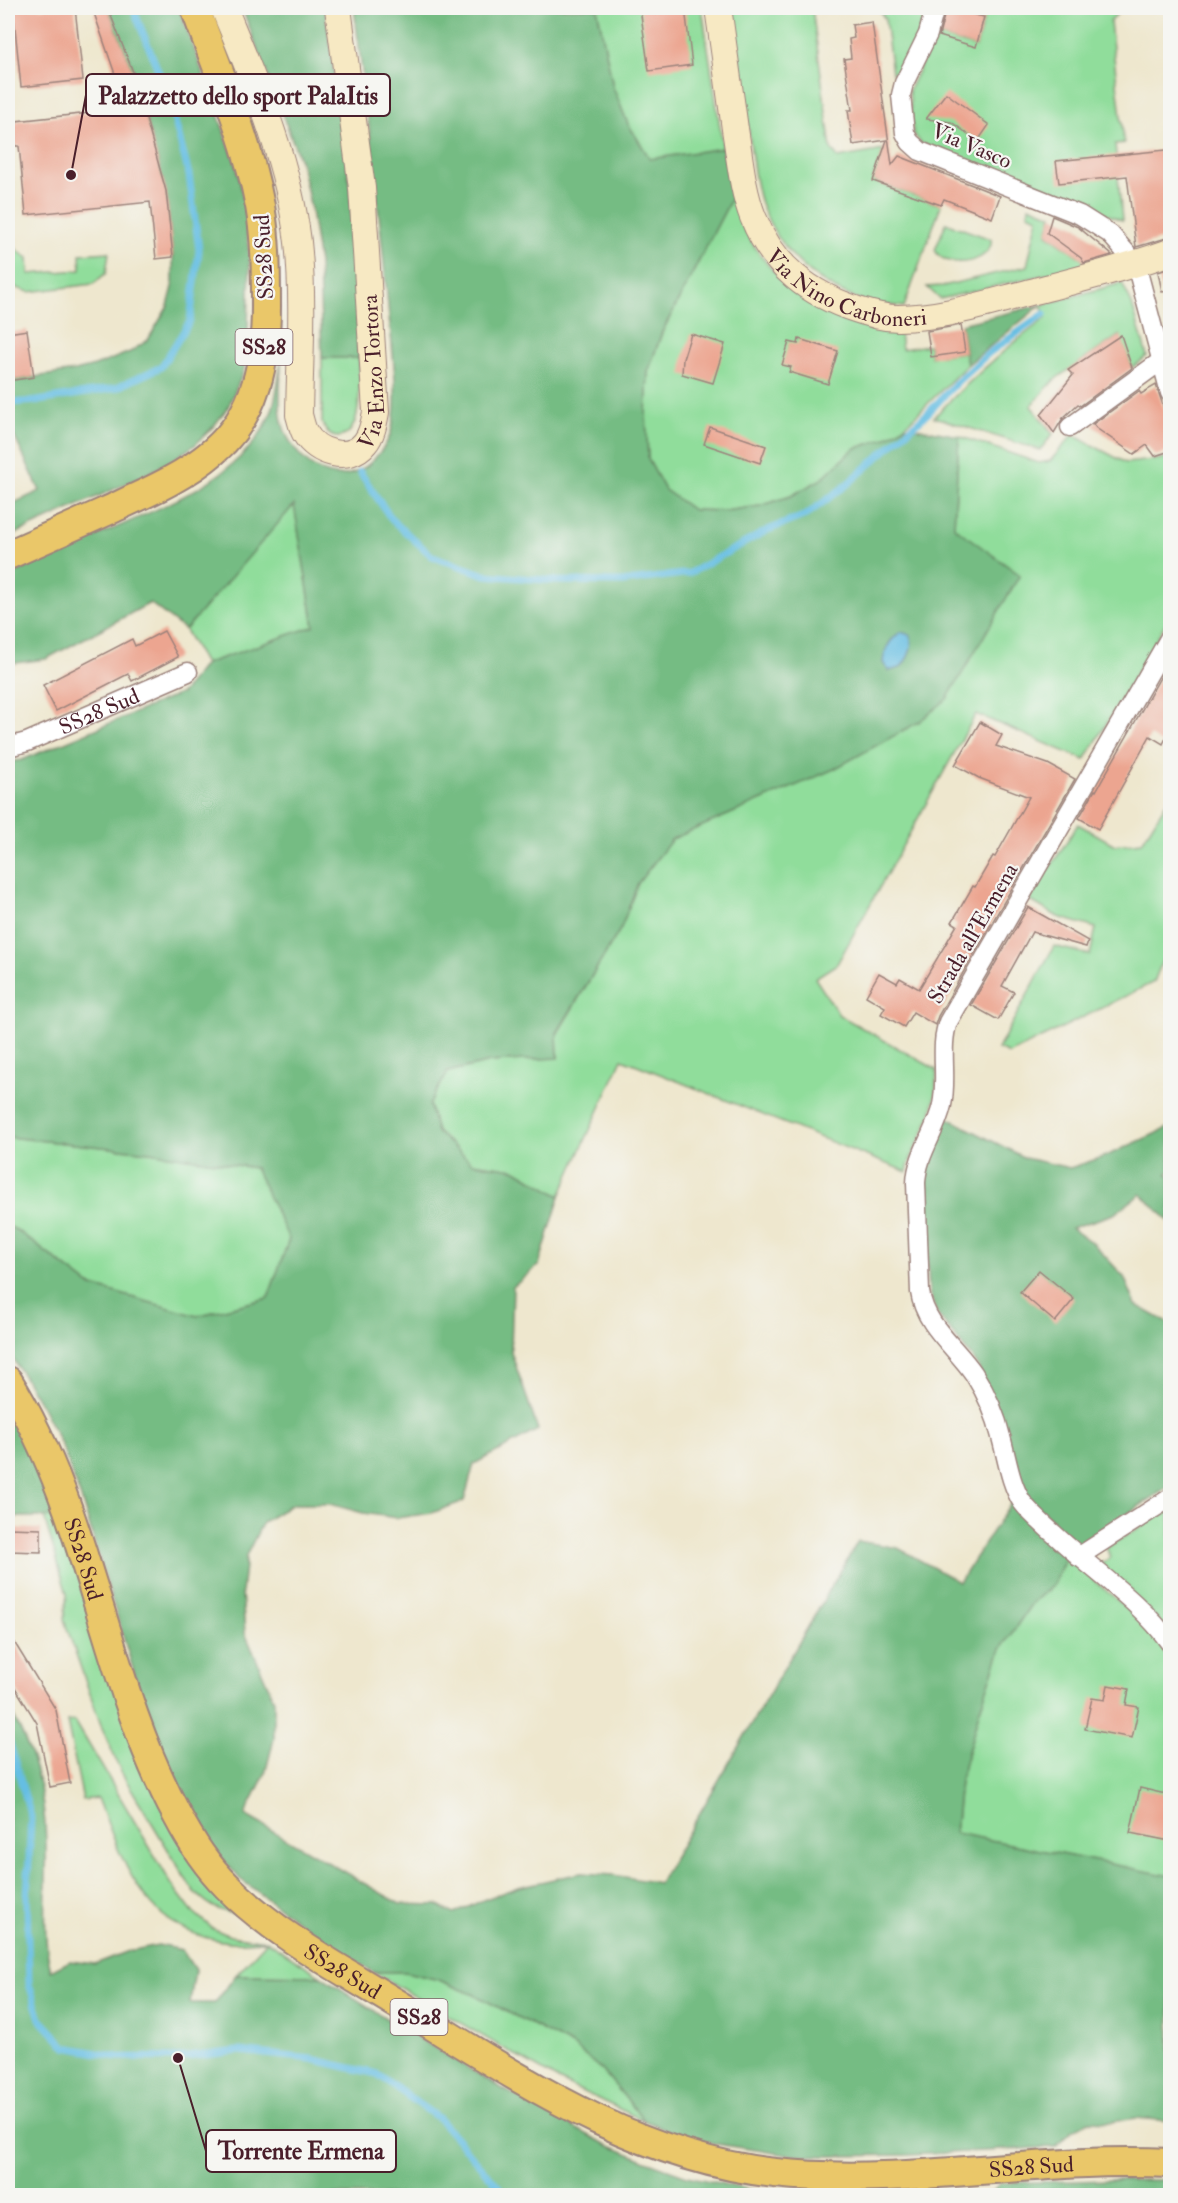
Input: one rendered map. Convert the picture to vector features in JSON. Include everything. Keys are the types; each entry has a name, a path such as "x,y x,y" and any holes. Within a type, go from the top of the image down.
{"main road":[{"name":"SS28 Sud","path":"8,555 131,500 189,470 225,441 243,417 253,396 263,355 266,324 266,260 260,208 242,136 195,8"},
{"name":"Via Enzo Tortora","path":"224,8 265,108 279,153 293,213 300,267 299,415 304,433 313,444 326,452 340,454 354,451 364,445 374,424 376,404 362,188 338,8"},
{"name":"Via Nino Carboneri","path":"718,8 742,176 753,217 777,259 794,277 815,293 833,302 865,312 885,317 906,318 992,302 1136,264 1170,252"},
{"name":"SS28 Sud","path":"8,1381 30,1419 57,1477 141,1736 174,1810 200,1854 228,1887 268,1920 300,1942 496,2065 581,2112 638,2139 708,2161 771,2172 842,2176 1068,2164 1170,2163"}],"street":[{"name":"Via Vasco","path":"935,8 926,39 902,91 903,123 905,134 910,142 920,151 1089,220 1110,234 1136,264"},
{"path":"1136,264 1170,393"},
{"path":"1070,427 1161,361"},
{"name":"Strada all'Ermena","path":"1170,637 948,1022 945,1034 943,1102 936,1126 921,1157 916,1174 920,1292 924,1307 932,1322 974,1373 997,1423 1013,1482 1023,1503 1078,1557 1152,1621 1170,1643"},
{"name":"SS28 Sud","path":"8,747 27,742 188,672"},
{"path":"1078,1557 1170,1498"}],"green space":[{"path":"108,8 179,8 236,164 245,208 250,265 247,355 243,373 228,407 214,426 195,445 141,477 8,537 8,506 40,491 8,423 8,381 75,371 95,366 130,352 148,340 168,306 173,287 173,257 166,191 133,72"},
{"path":"242,8 325,8 350,187 359,358 322,358 319,264 301,163"},
{"path":"354,8 597,8 613,87 628,124 650,159 723,148 732,197 662,332 648,372 646,414 648,459 665,490 693,510 725,511 760,506 791,496 820,480 854,449 886,438 905,426 959,436 954,527 1020,575 947,699 919,722 834,769 672,839 638,883 621,928 557,1033 558,1058 490,1062 448,1072 429,1104 437,1132 472,1163 514,1169 560,1196 539,1265 513,1287 511,1352 538,1430 474,1464 464,1501 432,1513 397,1518 363,1513 330,1504 292,1504 263,1522 246,1556 242,1593 245,1633 274,1700 274,1739 265,1774 245,1815 400,1904 437,1905 454,1914 518,1887 581,1873 613,1875 659,1883 858,1541 898,1548 959,1582 1012,1501 1021,1514 1066,1557 1053,1585 1032,1603 1001,1649 979,1712 960,1781 955,1833 1170,1876 1170,2121 1136,2118 1111,2122 1089,2121 1072,2130 1056,2147 909,2155 782,2154 716,2144 679,2134 645,2121 603,2071 573,2046 477,1996 439,1980 406,1972 373,1972 296,1920 240,1879 210,1844 176,1789 144,1705 81,1498 61,1444 41,1405 8,1351 8,1226 18,1231 89,1285 197,1316 268,1298 289,1239 255,1168 150,1152 8,1137 8,762 22,760 182,693 205,664 314,626 294,505 185,630 150,603 46,659 8,664 8,576 154,511 201,486 223,471 243,454 259,435 271,413 281,360 281,418 287,436 306,461 330,474 343,475 356,472 368,464 386,444 394,414 394,367 377,194"},
{"path":"597,8 702,8 723,148 650,159 628,124 613,87"},
{"path":"732,8 812,8 831,149 838,158 884,150 873,181 941,205 904,307 872,303 853,297 819,279 790,253 769,221 758,194 754,175"},
{"path":"878,8 929,8 921,33 902,71 892,73 885,19"},
{"path":"949,8 1122,8 1110,22 1124,143 1115,144 1122,220 921,143 913,133 909,90 935,35 976,47 984,18"},
{"path":"732,197 743,225 757,250 774,272 795,291 818,307 843,319 871,328 900,333 902,349 929,345 931,357 965,352 967,365 905,426 886,438 854,449 820,480 791,496 760,506 725,511 693,510 665,490 648,459 646,414 648,372 662,333"},
{"path":"1029,206 1052,215 1047,234 1081,258 1086,265 940,299 927,287 943,286 1027,266 1038,218 1028,214"},
{"path":"946,223 991,239 990,247 985,254 968,261 949,261 940,257 935,250"},
{"path":"8,240 28,258 29,274 81,270 80,254 109,252 106,273 93,284 29,292 14,287 8,280"},
{"path":"1122,283 1132,304 1147,356 1132,368 1120,335 1054,380 1031,406 1053,434 1040,450 934,417 988,365 1046,318 1041,305"},
{"path":"1041,305 967,365 961,324"},
{"path":"322,358 359,358 357,416 353,427 347,434 338,437 326,431 322,423"},
{"path":"1073,435 1126,463 1170,458 1170,616 1085,760 976,714 837,964 815,978 839,1015 937,1070 935,1096 930,1116 907,1172 622,1059 560,1196 514,1169 472,1163 437,1132 429,1104 448,1072 490,1062 558,1057 557,1034 621,928 638,883 672,839 834,769 954,527 959,436 1039,463 1050,461"},
{"path":"294,504 314,627 205,664 185,630"},
{"path":"1170,797 1170,941 1154,982 1009,1054 998,1049 1054,946 1090,955 1096,928 1058,917 1029,900 1078,824 1115,845 1142,842"},
{"path":"948,1118 1025,1158 1070,1168 1106,1156 1170,1127 1170,1171 1167,1173 1170,1176 1170,1222 1141,1194 1114,1214 1071,1228 1094,1244 1124,1277 1136,1305 1170,1324 1170,1486 1078,1546 1026,1495 977,1364 937,1314 929,1292 924,1181 926,1167"},
{"path":"8,1137 150,1152 255,1168 290,1239 268,1298 197,1316 89,1285 18,1231 8,1226"},
{"path":"8,1408 32,1453 57,1517 8,1517"},
{"path":"1170,1508 1170,1632 1099,1565 1111,1557 1106,1548"},
{"path":"44,1517 57,1517 239,1914 212,1906 190,1886 121,1772 102,1728 64,1620 67,1594"},
{"path":"1066,1557 1141,1620 1170,1655 1170,1876 955,1833 960,1781 979,1712 1001,1649 1032,1603 1053,1585"},
{"path":"8,1707 29,1749 44,1811 46,1937 51,1971 70,1961 95,1964 129,1951 158,1945 182,1950 195,1970 190,2003 215,2003 236,1975 321,1976 398,2026 503,2089 605,2144 687,2176 760,2192 798,2195 8,2195"},
{"path":"75,1721 172,1885 190,1909 212,1928 230,1936 267,1941 229,1942 200,1936 177,1925 157,1910 129,1871 98,1798 83,1800 67,1722"},
{"path":"267,1941 321,1976 236,1975"},
{"path":"373,1972 406,1972 439,1980 477,1996 573,2046 603,2071 645,2121 560,2081"},
{"path":"1170,2180 1170,2195 989,2196 1000,2183"}],"water":[{"path":"901,632 910,635 909,653 900,668 889,671 883,663 885,654 888,645"}],"building":[{"path":"13,8 75,8 83,80 21,87"},
{"path":"108,8 133,72 166,191 173,257 156,259 150,202 26,215 19,146 15,146 13,124 17,123 16,121 127,109 94,13"},
{"path":"640,8 685,8 692,65 649,71"},
{"path":"946,8 984,17 976,47 939,36"},
{"path":"872,22 892,165 899,156 1000,196 992,218 944,199 941,205 873,181 887,140 853,145 848,110 852,110 844,59 851,58 849,39 854,38 852,25"},
{"path":"946,93 989,125 978,141 951,122 926,119"},
{"path":"1166,150 1170,188 1170,237 1136,247 1127,176 1059,183 1056,161"},
{"path":"1052,216 1078,227 1112,255 1084,263 1081,258 1047,233"},
{"path":"1170,268 1170,291 1162,292 1158,272"},
{"path":"961,325 965,352 931,357 927,331"},
{"path":"27,330 34,377 8,381 8,333"},
{"path":"691,334 725,344 713,383 682,374 683,359"},
{"path":"1121,335 1132,368 1080,406 1078,404 1063,418 1054,433 1041,415 1073,375 1068,370"},
{"path":"799,339 838,351 828,384 789,372 791,367 782,365 789,342 798,344"},
{"path":"1156,385 1170,426 1170,451 1155,456 1147,445 1134,454 1093,424 1139,391 1141,394"},
{"path":"710,427 766,446 760,463 704,444"},
{"path":"164,631 178,657 132,681 128,674 56,711 43,685 132,639 135,646"},
{"path":"1170,660 1170,730 1163,744 1150,736 1098,829 1079,818"},
{"path":"980,722 1002,735 996,746 1048,764 1075,779 938,1016 935,1025 913,1012 904,1027 881,1014 885,1007 866,996 879,973 897,983 900,978 919,989 957,925 952,922 973,886 975,887 993,856 995,857 1029,797 979,778 955,765"},
{"path":"1028,907 1088,941 1086,947 1032,932 1002,986 1014,992 998,1020 971,1005"},
{"path":"1039,1270 1074,1299 1055,1322 1020,1292"},
{"path":"8,1528 41,1529 41,1552 8,1551"},
{"path":"8,1632 56,1710 70,1783 50,1787 37,1723 8,1676"},
{"path":"1108,1685 1129,1689 1126,1705 1139,1707 1132,1738 1085,1729 1092,1698 1105,1700"},
{"path":"1140,1788 1170,1795 1170,1841 1130,1833"}],"waterway":[{"path":"8,403 38,401 116,388 161,367 190,321 199,250 189,175 168,95 133,8"},
{"path":"360,472 392,520 432,556 485,575 557,581 622,582 690,573 768,530 806,515 844,487 927,414 989,353 1044,314"},
{"path":"8,1737 31,1817 27,1900 29,1984 40,2019 66,2047 118,2057 178,2058 239,2051 311,2059 377,2074 438,2118 507,2196"}],"place":[{"name":"Palazzetto dello sport PalaItis","path":"71,175"},
{"name":"Torrente Ermena","path":"178,2058"}]}
